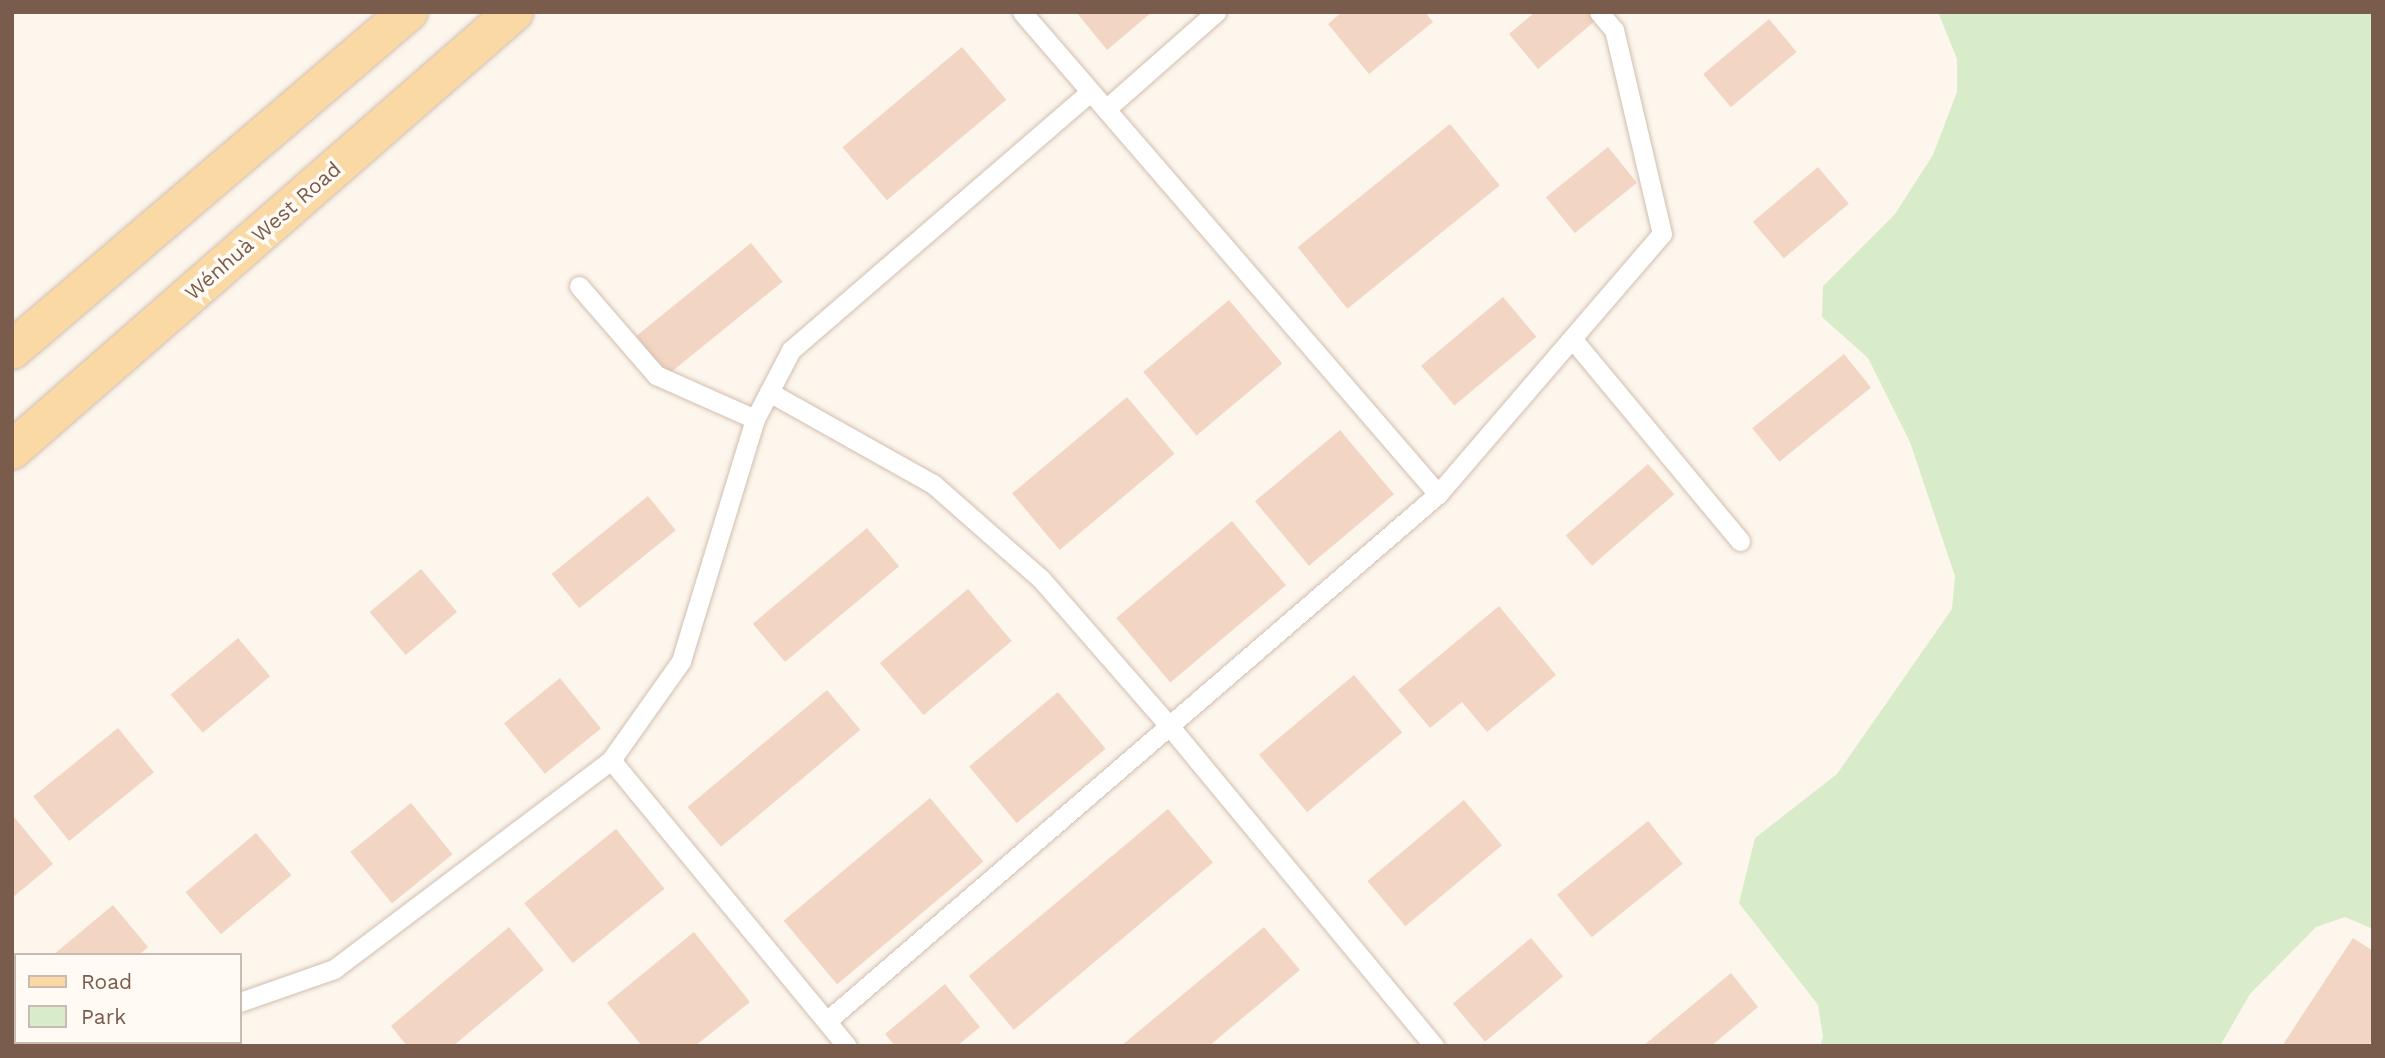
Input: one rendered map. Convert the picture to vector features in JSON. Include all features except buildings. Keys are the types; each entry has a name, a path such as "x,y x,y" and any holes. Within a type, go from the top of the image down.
{"main road":[{"path":"12,349 408,12"},
{"name":"Wénhuà West Road","path":"12,450 514,12"}],"lane":[{"path":"1021,12 1438,494"},
{"path":"1106,109 1216,12"},
{"path":"828,1020 1171,728 1438,494 1574,341 1662,234 1614,30 1599,12"},
{"path":"242,1001 334,969 611,760 681,661 755,419 791,350 1090,92"},
{"path":"579,286 656,375 755,419"},
{"path":"1574,341 1740,541"},
{"path":"769,392 933,484 1041,579 1171,728 1434,1046"},
{"path":"611,760 847,1046"}],"green space":[{"path":"1938,12 2373,12 2373,929 2345,917 2316,927 2250,994 2220,1046 1820,1046 1823,1037 1818,1005 1739,903 1755,838 1837,774 1952,609 1955,576 1910,442 1868,358 1822,317 1823,286 1895,214 1933,155 1957,92 1957,59"}]}
